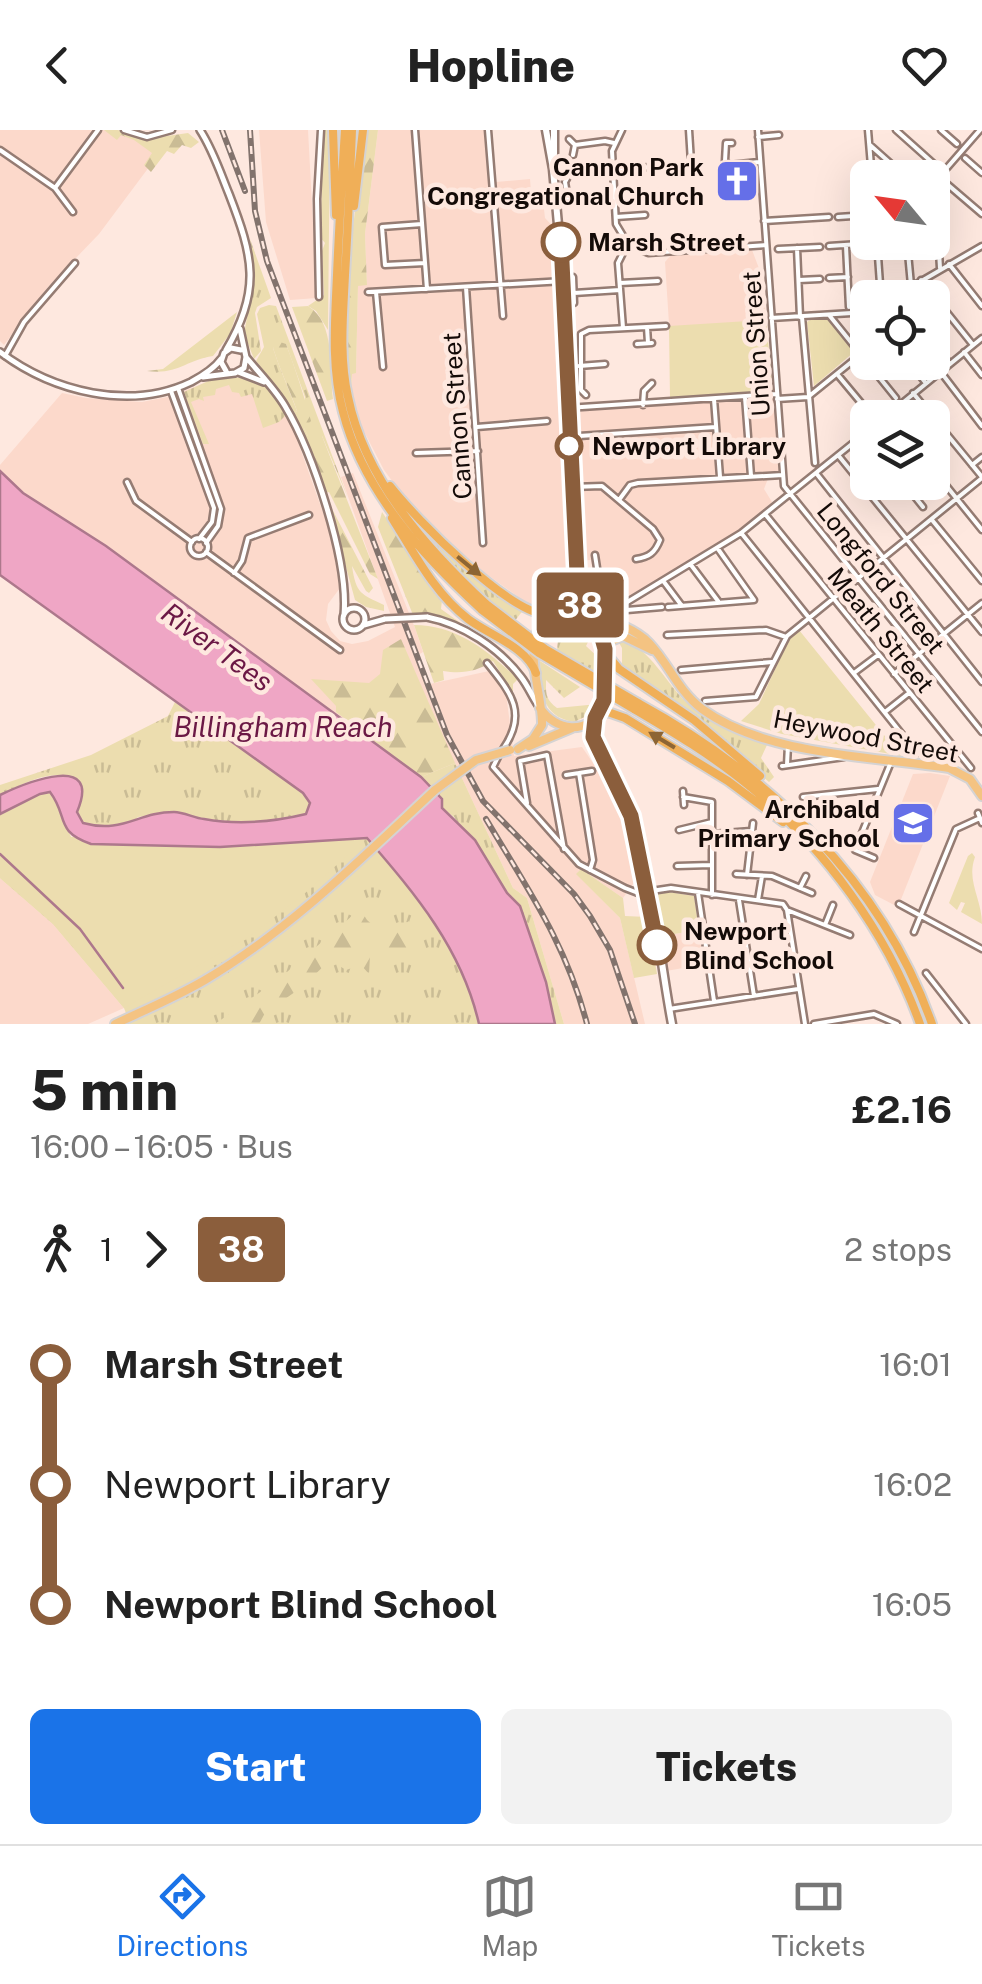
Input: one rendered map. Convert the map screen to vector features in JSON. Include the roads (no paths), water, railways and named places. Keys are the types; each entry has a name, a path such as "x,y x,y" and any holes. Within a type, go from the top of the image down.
{"highway":[{"path":"333,130 342,265 343,362 350,410 381,480 410,523 484,607"},
{"path":"349,130 334,345 336,381 347,427 376,494 446,599 470,620 533,659 536,672"},
{"path":"342,265 364,130"},
{"path":"361,440 402,501 452,553 534,612 553,614"},
{"path":"370,479 426,554 538,654 680,726 732,762 814,834"},
{"path":"605,650 618,669 727,747 803,819 879,918 905,962 932,1024"},
{"path":"636,706 747,783 815,852 874,932 906,989 920,1024"},
{"path":"596,717 608,712 618,714 705,766 767,808 815,852"}],"main road":[{"path":"546,130 554,169"},
{"path":"554,130 579,601 598,624 605,650 604,700 592,733 628,807 643,864 672,1024"},
{"path":"533,659 538,631 572,587 575,547"},
{"path":"578,578 590,602 611,622"},
{"path":"553,614 567,609 586,613"},
{"name":"Heywood Street","path":"586,613 642,636 680,688 705,711 742,730 788,744 949,768 979,781"},
{"path":"605,650 615,638 626,636 659,655"},
{"path":"514,750 534,740 540,731 536,672"},
{"path":"540,707 552,722 573,728 600,749"},
{"path":"115,1024 205,980 251,950 346,872 435,790 476,760 514,750 596,717"},
{"path":"979,781 982,796"}],"street":[{"path":"55,188 98,130"},
{"path":"124,130 147,137 172,130"},
{"path":"200,130 213,153 249,251 251,288 240,326 221,359 200,377"},
{"path":"320,297 317,199 321,130"},
{"path":"414,130 427,289"},
{"path":"488,130 502,316"},
{"path":"622,130 614,143 614,198 618,230 628,244 648,253 766,246"},
{"path":"689,130 691,162"},
{"path":"868,130 871,160"},
{"path":"896,130 927,160"},
{"path":"941,130 957,144"},
{"path":"950,164 980,130"},
{"path":"758,133 779,136"},
{"name":"Union Street","path":"758,133 783,475 790,494"},
{"path":"570,139 575,145 574,155"},
{"path":"575,145 614,143"},
{"path":"732,143 726,143 724,148 729,164 760,162"},
{"path":"870,145 886,160"},
{"path":"0,150 55,188 73,212"},
{"path":"964,158 982,173"},
{"path":"613,170 673,166"},
{"path":"572,171 565,182 568,200 614,198"},
{"path":"568,177 575,181"},
{"path":"950,183 982,214"},
{"path":"616,218 641,213"},
{"path":"838,217 850,216"},
{"path":"764,221 829,217"},
{"path":"422,224 382,228 385,265 425,263"},
{"path":"623,328 618,262 628,244"},
{"path":"829,246 850,246"},
{"path":"846,246 850,307"},
{"path":"778,249 820,247"},
{"path":"921,280 980,247 981,256"},
{"path":"797,248 815,463"},
{"path":"940,260 940,268"},
{"path":"76,263 24,322 3,354 54,380 109,396 142,397 200,377 229,372 266,384"},
{"path":"949,264 982,306"},
{"path":"573,277 574,303"},
{"path":"829,278 848,277"},
{"path":"798,280 820,278"},
{"path":"574,293 658,281"},
{"path":"368,292 564,282"},
{"name":"Cannon Street","path":"466,287 483,543"},
{"path":"376,292 383,367"},
{"path":"772,318 850,313"},
{"path":"829,315 850,342"},
{"path":"950,316 973,345"},
{"path":"238,372 246,364 240,326"},
{"path":"637,344 650,343 647,326"},
{"path":"586,395 581,390 579,338 585,330 666,326"},
{"path":"950,364 982,338"},
{"path":"226,350 234,348 244,355 276,393 292,420 322,495 344,588 344,624 358,630 385,619 427,617 450,622 504,660 522,678 540,707"},
{"path":"964,352 982,375"},
{"path":"221,359 229,372"},
{"path":"566,408 745,397 808,398 850,363"},
{"path":"580,366 605,364"},
{"path":"836,374 858,400"},
{"path":"881,380 896,398"},
{"path":"923,380 926,384"},
{"path":"906,400 931,380"},
{"path":"946,380 982,426"},
{"path":"643,405 644,392 652,382"},
{"path":"174,389 214,512 210,526 192,542"},
{"path":"174,389 221,509 206,552"},
{"path":"705,701 756,697 786,637 982,478 914,393"},
{"path":"745,397 750,476"},
{"path":"714,399 720,476"},
{"path":"476,427 547,421"},
{"path":"579,436 716,427"},
{"path":"597,558 602,600 606,604 624,604 741,533 850,446"},
{"path":"416,453 478,451"},
{"path":"838,455 982,632"},
{"path":"972,465 982,457"},
{"path":"816,473 982,682"},
{"path":"619,500 630,485 638,483 783,475"},
{"path":"127,482 136,501 192,542 194,554 206,552"},
{"path":"572,486 602,486 652,529 660,540 649,556 636,558"},
{"path":"950,490 982,530"},
{"name":"Longford Street","path":"790,494 982,732"},
{"path":"917,500 923,507"},
{"path":"234,573 248,538 309,514"},
{"name":"Meath Street","path":"765,514 971,768"},
{"path":"932,520 982,581"},
{"path":"741,533 917,752"},
{"path":"199,538 206,543"},
{"path":"624,604 627,610 752,601 754,598 718,549"},
{"path":"206,552 340,650"},
{"path":"691,566 720,604"},
{"path":"663,582 682,606"},
{"path":"344,588 360,611 363,625"},
{"path":"894,674 982,603"},
{"path":"344,616 350,610 385,619"},
{"path":"666,635 766,630 786,637"},
{"path":"854,673 879,654"},
{"path":"504,660 519,666 533,659"},
{"path":"682,670 772,662"},
{"path":"487,663 510,694 516,727 493,767 564,850 590,870 638,893 671,888 783,904 805,1024"},
{"path":"885,712 909,693"},
{"path":"788,744 785,765 854,754"},
{"path":"528,808 520,761 547,755 564,850"},
{"path":"874,858 856,850 892,760"},
{"path":"566,776 592,771"},
{"path":"579,773 594,860 590,870"},
{"path":"807,798 880,789"},
{"path":"712,895 712,802 718,791"},
{"path":"684,804 683,794 712,802"},
{"path":"914,932 956,828 980,818"},
{"path":"686,820 690,827"},
{"path":"679,830 712,822"},
{"path":"748,875 753,823"},
{"path":"712,834 750,832"},
{"path":"685,857 686,866"},
{"path":"677,866 711,865"},
{"path":"772,876 776,867"},
{"path":"736,874 772,876 812,893"},
{"path":"758,900 762,876"},
{"path":"800,888 806,876"},
{"path":"698,892 714,1002"},
{"path":"739,900 754,996"},
{"path":"899,904 982,949"},
{"path":"825,924 833,905"},
{"path":"787,910 850,935"},
{"path":"926,973 966,1024"},
{"path":"669,1009 798,989"},
{"path":"814,1024 874,1014 897,1024"}],"water":[{"path":"0,471 23,493 106,546 421,777 442,799 442,808 475,840 507,893 520,906 546,982 555,1024 479,1024 449,947 419,902 367,838 220,847 91,844 67,828 50,792 0,814 0,795 58,776 79,782 82,793 77,812 83,823 97,826 174,812 217,821 268,821 306,814 310,803 303,793 0,575"}],"waterway":[{"path":"0,854 80,929 123,988"}],"railway":[{"path":"222,130 245,191"},
{"path":"250,130 255,211 267,261 447,735 483,801 574,894 590,916 610,950 635,1024"},
{"path":"486,819 557,942 587,1024"}],"place":[{"name":"Cannon Park Congregational Church","path":"737,181"},
{"name":"Marsh Street","path":"561,242"},
{"name":"Newport Library","path":"569,446"},
{"name":"Archibald Primary School","path":"913,823"},
{"name":"Newport Blind School","path":"657,945"}],"water label":[{"name":"River Tees","path":"217,647"},
{"name":"Billingham Reach","path":"283,727"}]}
